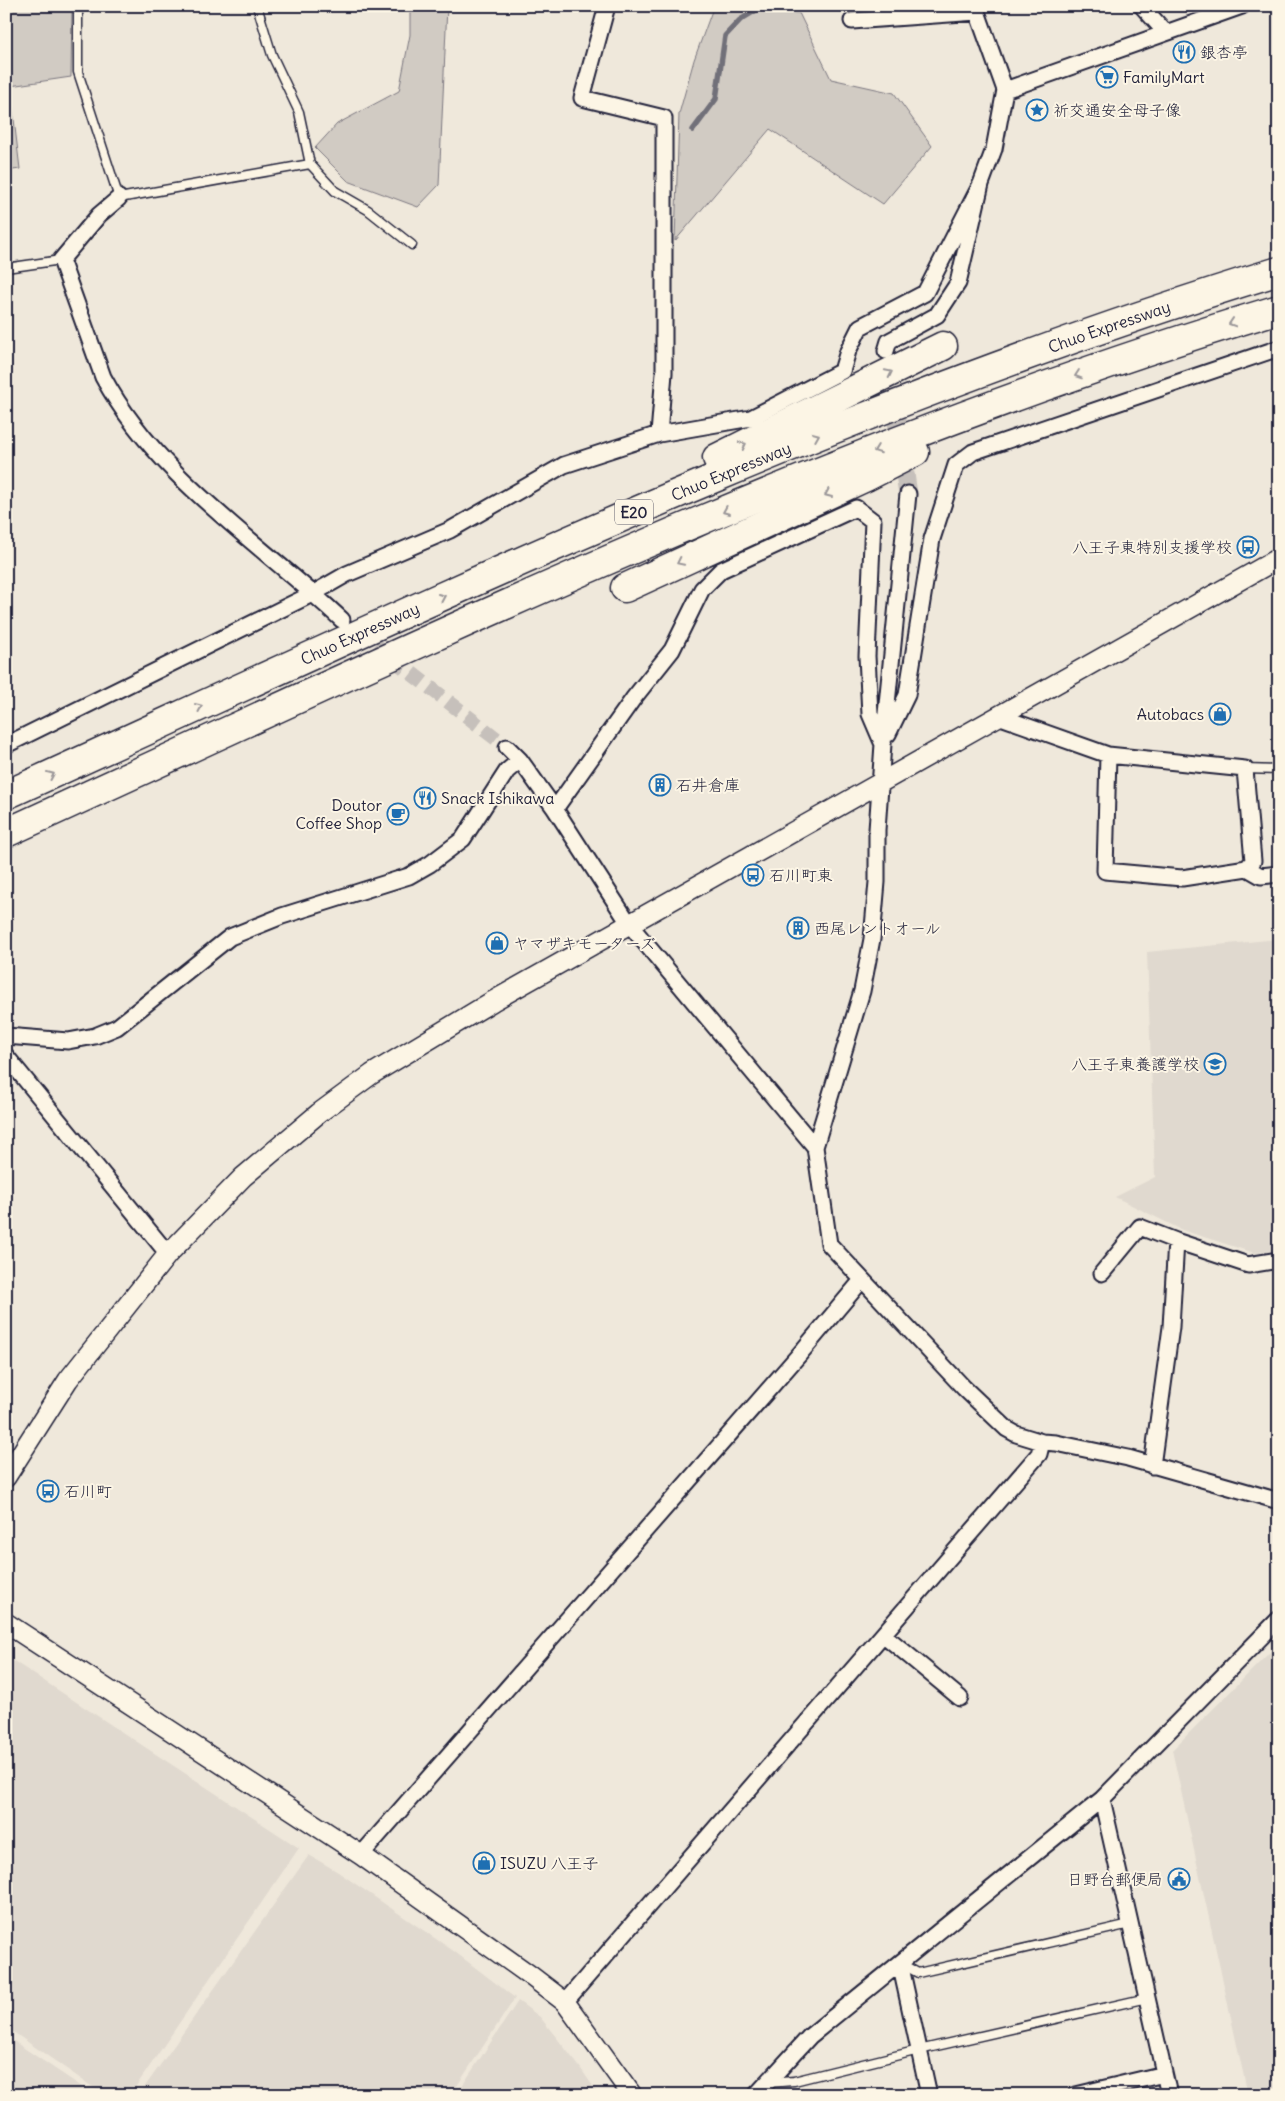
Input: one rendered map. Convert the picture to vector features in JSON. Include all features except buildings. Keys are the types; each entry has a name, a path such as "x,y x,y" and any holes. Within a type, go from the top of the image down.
{"highway":[{"name":"Chuo Expressway","path":"6,795 482,579 724,472 905,400 1054,344 1279,271"},
{"name":"Chuo Expressway","path":"6,833 544,588 815,474 1044,386 1279,309"},
{"path":"482,579 725,454 943,346"},
{"path":"625,588 866,477 1044,386"}],"street":[{"path":"607,6 582,98 664,118 664,373 660,434"},
{"path":"1142,6 1165,32"},
{"path":"1005,90 1242,6"},
{"path":"6,745 314,593 347,574 450,530 564,465 660,434 751,418 842,371 848,350 860,327 925,293 981,184 994,149 1005,90 976,9 922,11 852,21"},
{"path":"886,351 889,341 937,315 958,283 981,184"},
{"path":"119,198 99,215 61,260 103,376 111,391 145,437 178,474 217,513 314,593 342,620"},
{"path":"882,744 907,695 932,538 956,465 973,452 1279,348"},
{"path":"908,494 882,744 877,830 877,882 872,939 862,991 814,1146 829,1244 964,1388 1008,1429 1016,1434 1042,1442 1056,1443 1128,1458 1279,1501"},
{"path":"555,809 634,699 672,650 702,588 721,570 856,508 873,521 868,666 870,714 882,744"},
{"path":"6,1477 68,1380 168,1254 243,1177 320,1113 372,1074 486,1006 881,781 1279,558"},
{"path":"998,716 1108,755 1245,768 1253,861 1247,868"},
{"path":"506,747 520,760 555,809 630,925 814,1146"},
{"path":"1108,755 1105,872 1182,878 1247,868 1261,876 1279,874"},
{"path":"6,1036 68,1041 96,1036 117,1027 230,937 282,916 410,876 430,864 464,838 507,771 520,760"},
{"path":"6,1056 168,1254"},
{"path":"1102,1274 1140,1227 1248,1265 1279,1260"},
{"path":"1152,1466 1171,1327 1176,1241"},
{"path":"361,1855 609,1573 862,1280"},
{"path":"566,2002 1039,1454 1042,1442"},
{"path":"756,2095 810,2036 1102,1799 1279,1619"},
{"path":"6,1623 361,1855 566,2002 632,2095"},
{"path":"884,1634 960,1698"},
{"path":"1102,1799 1169,2095"},
{"path":"900,1963 929,2095"},
{"path":"1076,2095 1164,2074"}],"lane":[{"path":"78,6 78,72 119,198 310,164"},
{"path":"257,6 272,55 299,112 310,164 335,191 368,210 412,245"},
{"path":"6,268 61,260"},
{"path":"1245,768 1279,770"},
{"path":"900,1963 918,1973 1130,1924"},
{"path":"768,2083 794,2081 919,2050 1147,1998"}],"shaded area":[{"path":"6,6 72,6 71,77 10,86 20,169 6,171"},
{"path":"410,6 447,6 439,185 418,207 348,181 315,148 337,124 399,91 410,35"},
{"path":"713,8 799,13 831,79 894,93 932,146 883,204 770,129 675,241 679,114 694,60"},
{"name":"八王子東養護学校","path":"1279,939 1279,1251 1254,1253 1182,1230 1115,1197 1155,1177 1147,952"},
{"path":"1279,1643 1279,2095 1248,2095 1172,1750"},
{"path":"6,1656 299,1848 130,2095 104,2095 6,2027"},
{"path":"309,1855 338,1872 455,1952 515,1998 451,2095 139,2095"},
{"path":"518,2001 540,2017 579,2066 599,2095 456,2095"},
{"path":"6,2036 94,2095 6,2095"}],"waterway":[{"path":"693,130 716,99 725,36 740,20 763,6"}],"tunnel":[{"path":"888,362 908,494"},
{"path":"357,631 507,747"}],"place":[{"name":"銀杏亭","path":"1184,52"},
{"name":"FamilyMart","path":"1107,77"},
{"name":"祈交通安全母子像","path":"1037,110"},
{"name":"八王子東特別支援学校","path":"1248,547"},
{"name":"Autobacs","path":"1220,714"},
{"name":"石井倉庫","path":"660,785"},
{"name":"Snack Ishikawa","path":"425,798"},
{"name":"Doutor Coffee Shop","path":"398,814"},
{"name":"石川町東","path":"753,875"},
{"name":"西尾レントオール","path":"798,928"},
{"name":"ヤマザキモーターズ","path":"497,943"},
{"name":"八王子東養護学校","path":"1215,1064"},
{"name":"石川町","path":"48,1491"},
{"name":"ISUZU 八王子","path":"484,1863"},
{"name":"日野台郵便局","path":"1179,1879"}]}
